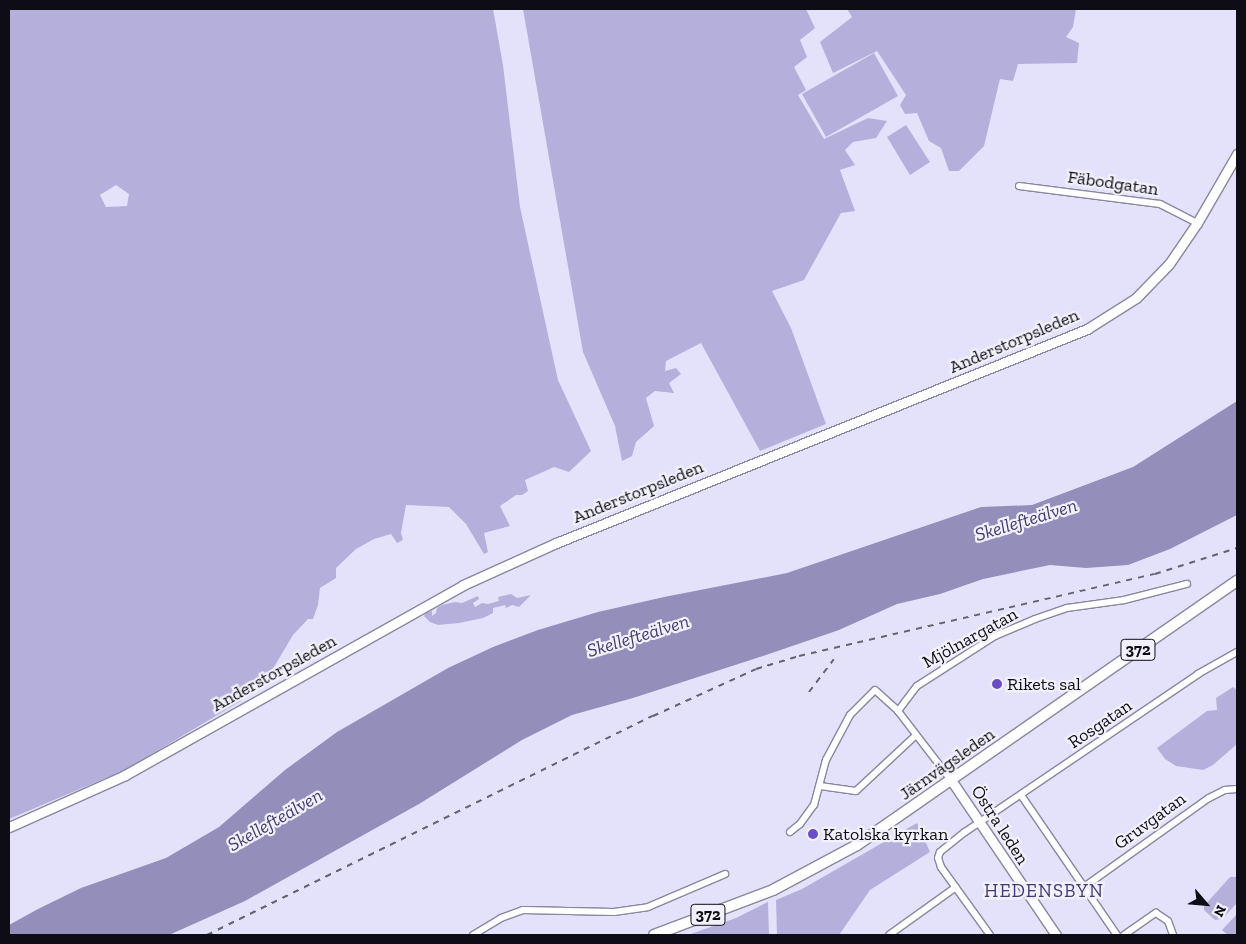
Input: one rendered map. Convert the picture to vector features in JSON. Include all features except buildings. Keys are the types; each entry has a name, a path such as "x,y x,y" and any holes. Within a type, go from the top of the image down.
{"main road":[{"name":"Anderstorpsleden","path":"9,826 125,775 462,585 556,543 1087,329 1136,298 1168,264 1197,223 1237,154"},
{"name":"Järnvägsleden","path":"654,935 785,884 857,845 1237,581"},
{"name":"Östra leden","path":"951,780 1056,935"}],"street":[{"name":"Fäbodgatan","path":"1020,186 1160,204 1197,223"},
{"name":"Mjölnargatan","path":"898,711 917,686 995,636 1067,608 1124,600 1187,584"},
{"name":"Rosgatan","path":"956,887 942,867 938,858 940,852 1198,674 1237,652"},
{"name":"Östra leden","path":"820,786 826,760 839,733 857,706 875,690 898,711 951,780"},
{"path":"790,832 807,815 820,786 856,791 916,735"},
{"name":"Gruvgatan","path":"1084,886 1208,798 1225,790 1237,789"},
{"path":"1021,795 1117,935"},
{"path":"473,935 501,918 523,910 614,912 648,907 725,874"},
{"path":"889,935 956,887 990,935"},
{"path":"1124,935 1156,914 1168,921 1174,935"}],"shaded area":[{"path":"9,9 493,9 503,65 520,207 558,380 591,451 569,472 554,467 525,480 528,491 522,495 516,495 500,506 510,526 484,533 488,552 484,554 466,524 449,507 406,505 401,533 403,540 397,543 391,534 374,539 356,549 336,568 336,578 320,588 318,605 313,619 308,619 293,635 271,672 253,684 242,695 241,701 125,770 9,819","holes":["116,185 129,194 127,206 106,207 100,195"]},
{"path":"523,9 806,9 815,28 800,40 807,57 794,67 806,90 798,95 824,139 868,118 887,121 876,138 853,142 845,150 855,165 840,170 855,211 841,213 804,280 772,291 791,328 826,424 760,451 701,343 666,361 665,371 676,368 681,374 669,383 674,393 655,391 646,398 654,426 636,442 632,456 622,461 615,426 583,352"},
{"path":"847,9 1076,9 1073,27 1066,37 1079,43 1077,63 1018,64 1013,81 1000,79 984,146 959,171 949,171 941,148 929,141 917,113 905,114 900,105 906,95 877,51 833,73 820,42 852,17"},
{"path":"874,53 898,96 826,137 802,94"},
{"path":"906,125 930,162 910,175 887,137"},
{"path":"511,594 517,598 531,595 519,607 512,605 506,608 505,605 493,608 493,613 483,618 459,623 438,625 430,622 424,616 432,611 432,616 436,613 437,608 442,605 455,602 462,603 478,596 479,599 473,603 475,607 482,603 488,604 499,601 498,597"},
{"path":"1233,687 1237,690 1237,744 1213,765 1203,770 1176,766 1165,759 1157,748 1207,711 1217,710 1216,698"},
{"path":"917,823 930,852 870,890 839,935 777,935 776,900 802,889"},
{"path":"1230,877 1237,877 1237,903 1222,919 1215,920 1204,910 1204,906"},
{"path":"768,902 769,935 688,935 736,918"},
{"path":"1237,914 1237,935 1228,935 1222,930"}],"water":[{"name":"Skellefteälven","path":"1237,401 1237,515 1170,549 1128,565 1086,568 1050,565 983,579 940,594 897,604 839,630 763,656 633,698 572,715 522,740 419,804 245,901 169,935 9,935 9,925 38,909 81,888 166,858 219,827 285,770 337,732 448,668 493,647 538,630 598,612 787,573 981,507 1032,505 1133,467"}],"railway":[{"path":"207,935 653,716 756,669 799,656 1155,574 1237,548"},
{"path":"809,692 834,659"}],"place":[{"name":"Rikets sal","path":"997,684"},
{"name":"Katolska kyrkan","path":"813,834"}],"district":[{"name":"HEDENSBYN","path":"1044,891"}]}
